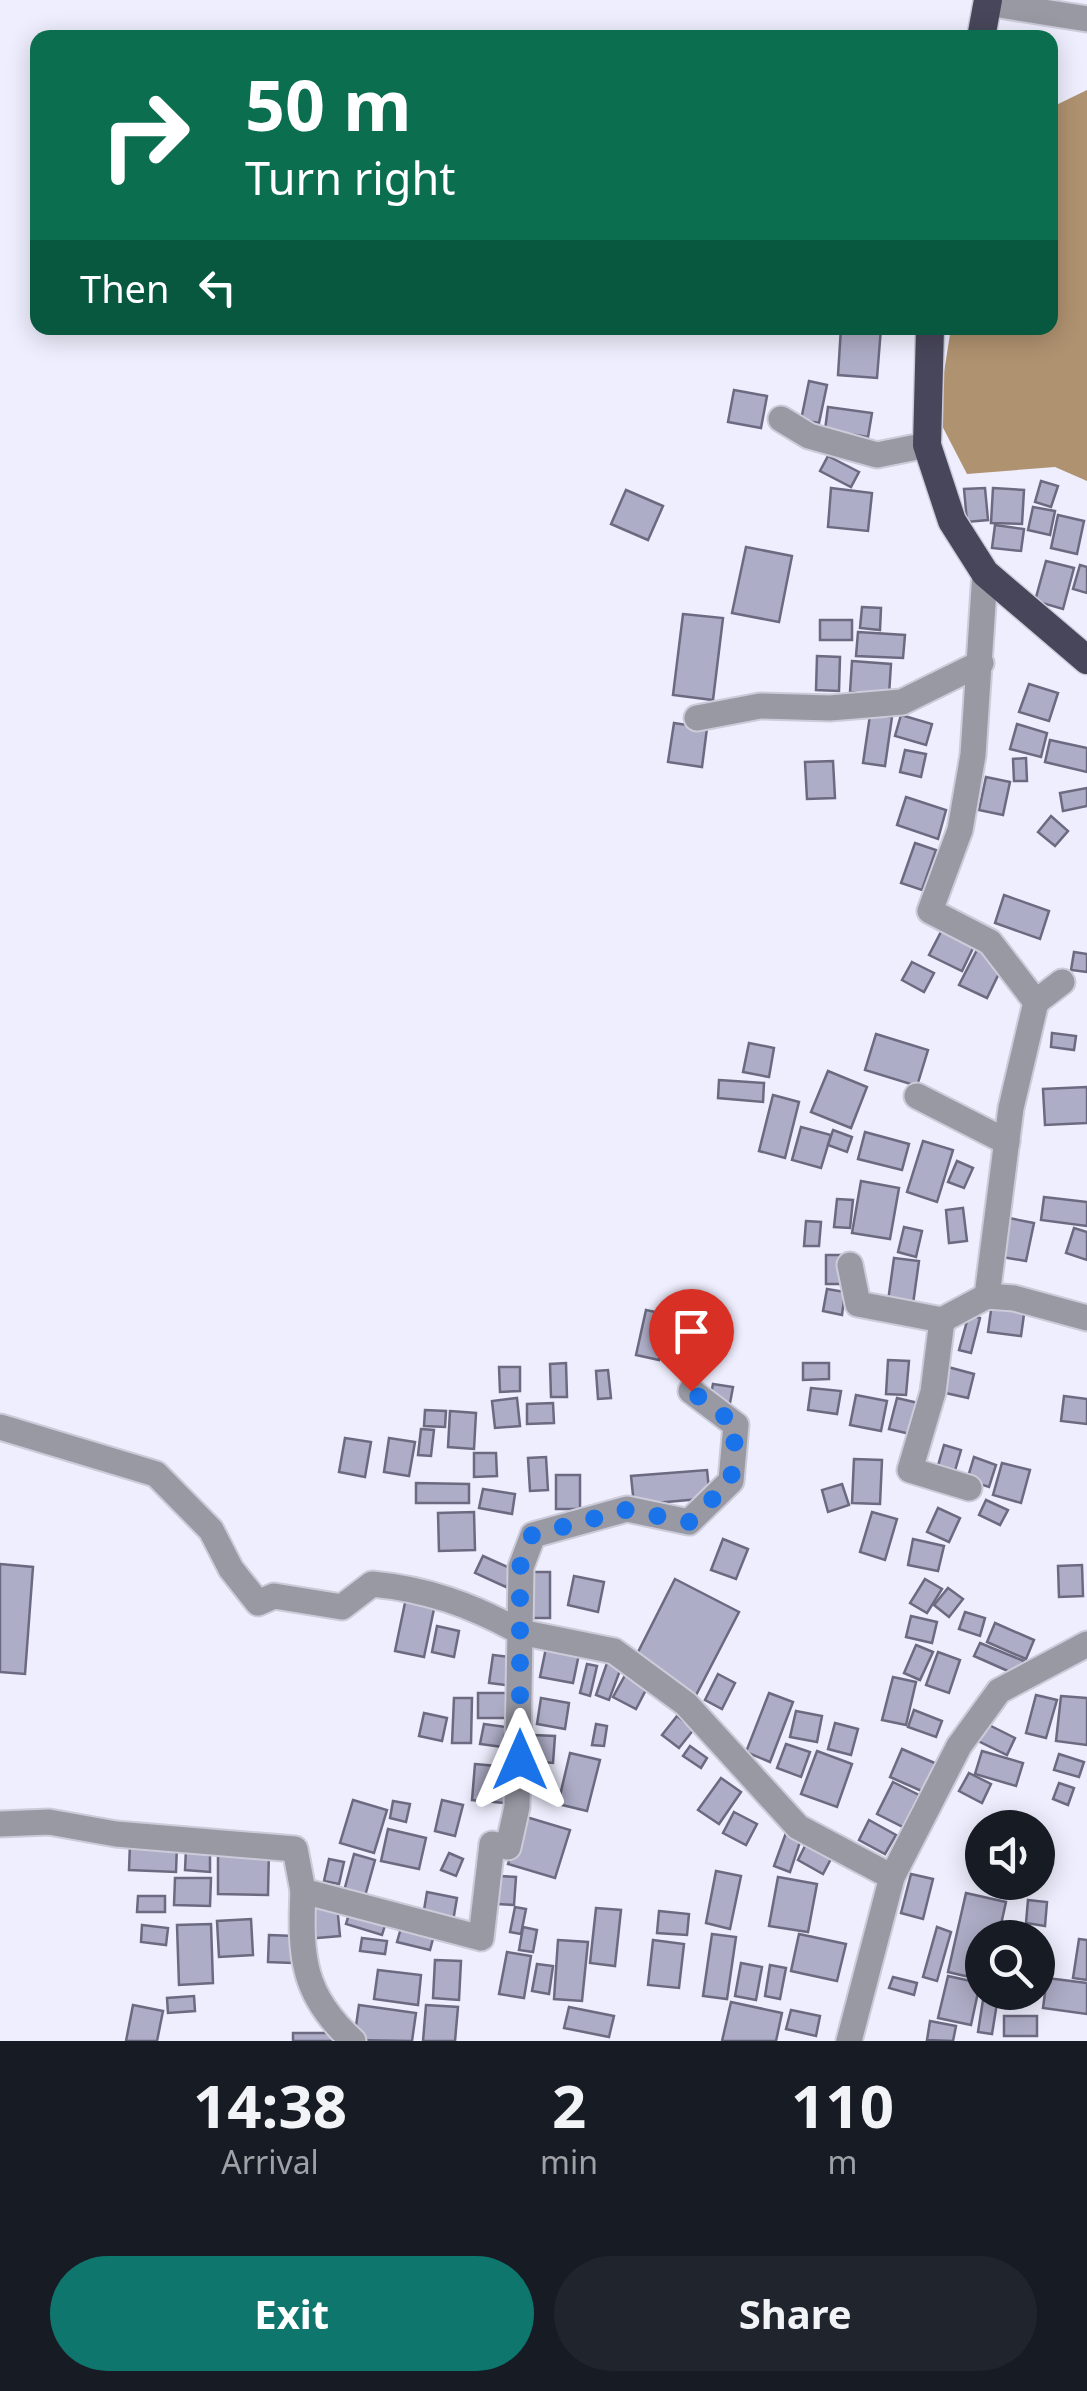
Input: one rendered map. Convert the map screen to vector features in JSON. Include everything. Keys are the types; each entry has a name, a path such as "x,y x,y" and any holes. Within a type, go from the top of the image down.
{"highway":[{"path":"983,30 988,2"},
{"path":"930,335 927,444 952,521 985,573 1087,660"}],"street":[{"path":"988,2 1087,20"},
{"path":"781,419 809,436 877,455 927,444"},
{"path":"985,573 981,663 960,830 930,911 990,942 1036,1002"},
{"path":"697,718 760,706 902,702 981,663"},
{"path":"987,1296 1006,1142 1036,1002 1062,982"},
{"path":"917,1096 1006,1142"},
{"path":"850,1266 858,1304 942,1320 987,1296 1014,1298 1087,1318"},
{"path":"942,1320 933,1392 910,1470 970,1488"},
{"path":"302,1891 481,1938 492,1844 508,1847 517,1807 520,1567 532,1535 626,1510 689,1522 731,1481 736,1425 691,1391"},
{"path":"0,1428 156,1474 211,1530 231,1568 258,1603 274,1596 342,1607 372,1584 408,1587 477,1607 520,1632 614,1651 686,1704 798,1827 892,1877"},
{"path":"849,2041 892,1877 959,1746 999,1691 1087,1644"},
{"path":"0,1824 49,1822 116,1834 295,1849 302,1891 300,1942 313,1998 352,2041"}],"shaded area":[{"path":"1087,90 1087,481 1055,467 967,474 937,416 950,335 1058,335 1058,104"}],"building":[{"path":"841,335 880,335 877,378 838,375"},
{"path":"809,381 827,385 819,423 801,420"},
{"path":"734,390 767,396 761,428 728,422"},
{"path":"828,407 872,413 868,437 825,430"},
{"path":"828,456 859,472 851,487 820,471"},
{"path":"1041,481 1058,486 1051,507 1035,502"},
{"path":"831,488 872,493 868,531 828,527"},
{"path":"985,488 988,520 967,522 964,489"},
{"path":"993,488 1024,490 1022,524 991,523"},
{"path":"626,490 663,506 648,540 611,524"},
{"path":"1033,507 1055,511 1050,535 1028,530"},
{"path":"1058,515 1084,521 1077,554 1051,548"},
{"path":"995,525 1024,529 1021,551 992,548"},
{"path":"746,547 792,556 779,622 732,613"},
{"path":"1046,561 1074,568 1063,609 1035,601"},
{"path":"1080,565 1087,567 1087,593 1073,589"},
{"path":"862,607 881,608 880,630 860,628"},
{"path":"683,614 723,618 713,700 673,695"},
{"path":"820,620 852,620 852,640 820,640"},
{"path":"858,632 905,635 903,658 856,656"},
{"path":"817,656 840,657 839,691 816,690"},
{"path":"852,661 891,664 889,695 850,692"},
{"path":"1029,684 1058,693 1049,721 1019,712"},
{"path":"870,715 892,717 885,766 863,763"},
{"path":"901,715 932,724 926,745 895,736"},
{"path":"674,723 707,728 702,767 668,762"},
{"path":"1017,724 1047,733 1041,757 1010,749"},
{"path":"1050,740 1087,748 1087,772 1045,762"},
{"path":"905,750 926,754 921,777 900,772"},
{"path":"1026,758 1027,781 1014,781 1013,759"},
{"path":"833,761 835,798 807,799 805,762"},
{"path":"986,777 1010,782 1003,815 979,810"},
{"path":"1087,788 1087,806 1063,811 1060,793"},
{"path":"906,797 946,810 938,839 897,825"},
{"path":"1051,816 1068,831 1055,846 1038,832"},
{"path":"915,843 936,850 922,890 901,883"},
{"path":"1004,895 1049,911 1040,939 995,923"},
{"path":"942,930 974,946 962,971 929,955"},
{"path":"977,950 1004,963 987,998 959,985"},
{"path":"1074,952 1087,954 1087,972 1071,970"},
{"path":"912,962 934,973 924,992 902,980"},
{"path":"1052,1033 1076,1036 1074,1050 1051,1047"},
{"path":"876,1034 928,1050 917,1086 865,1070"},
{"path":"749,1043 774,1048 769,1077 743,1072"},
{"path":"828,1071 867,1087 851,1128 811,1112"},
{"path":"719,1080 764,1083 763,1102 718,1098"},
{"path":"1087,1087 1087,1123 1045,1125 1043,1089"},
{"path":"773,1095 799,1102 785,1158 759,1151"},
{"path":"801,1127 831,1135 821,1168 792,1160"},
{"path":"833,1130 852,1137 847,1152 828,1145"},
{"path":"865,1132 909,1144 902,1170 858,1159"},
{"path":"923,1141 953,1150 937,1202 907,1192"},
{"path":"957,1161 973,1168 964,1188 948,1182"},
{"path":"861,1181 899,1188 890,1239 852,1233"},
{"path":"1044,1197 1087,1202 1087,1226 1041,1220"},
{"path":"837,1199 853,1200 850,1228 834,1227"},
{"path":"963,1208 967,1241 949,1243 946,1210"},
{"path":"1009,1218 1034,1223 1026,1261 1002,1257"},
{"path":"806,1221 821,1222 819,1246 804,1246"},
{"path":"904,1227 922,1231 916,1257 898,1252"},
{"path":"1074,1228 1087,1232 1087,1260 1066,1253"},
{"path":"826,1255 845,1255 845,1284 826,1284"},
{"path":"894,1258 919,1261 913,1304 888,1301"},
{"path":"827,1289 845,1292 842,1315 823,1311"},
{"path":"992,1303 1025,1307 1021,1336 988,1332"},
{"path":"646,1310 669,1315 659,1360 636,1355"},
{"path":"969,1314 980,1318 971,1353 959,1350"},
{"path":"888,1360 909,1361 906,1395 886,1394"},
{"path":"566,1363 567,1397 551,1397 550,1364"},
{"path":"803,1363 829,1363 829,1379 803,1380"},
{"path":"499,1367 520,1367 520,1391 500,1392"},
{"path":"948,1367 974,1374 968,1398 941,1392"},
{"path":"608,1370 611,1398 598,1399 596,1371"},
{"path":"713,1384 733,1387 730,1403 710,1399"},
{"path":"811,1388 841,1391 837,1414 808,1410"},
{"path":"856,1395 887,1401 881,1431 850,1425"},
{"path":"1064,1396 1087,1399 1087,1424 1061,1421"},
{"path":"517,1398 520,1426 495,1428 492,1401"},
{"path":"897,1398 918,1403 910,1434 889,1429"},
{"path":"553,1403 554,1423 527,1424 527,1404"},
{"path":"425,1410 446,1411 445,1427 424,1426"},
{"path":"450,1411 476,1413 474,1449 448,1447"},
{"path":"421,1429 434,1430 431,1456 418,1455"},
{"path":"345,1438 371,1442 365,1477 339,1472"},
{"path":"389,1438 415,1442 409,1476 384,1472"},
{"path":"944,1445 961,1450 954,1474 937,1469"},
{"path":"474,1453 496,1453 497,1476 474,1477"},
{"path":"546,1457 548,1490 530,1491 528,1458"},
{"path":"974,1457 996,1465 989,1487 967,1480"},
{"path":"854,1459 882,1460 880,1504 852,1503"},
{"path":"1002,1463 1030,1470 1021,1503 993,1495"},
{"path":"707,1470 710,1498 634,1505 631,1476"},
{"path":"556,1475 580,1475 580,1509 556,1509"},
{"path":"416,1483 469,1484 469,1503 416,1503"},
{"path":"842,1484 849,1505 828,1512 822,1490"},
{"path":"483,1489 515,1494 512,1514 479,1508"},
{"path":"986,1500 1008,1510 1000,1525 979,1515"},
{"path":"938,1508 960,1518 949,1542 927,1532"},
{"path":"474,1512 475,1550 439,1551 438,1513"},
{"path":"872,1512 897,1519 885,1560 860,1552"},
{"path":"723,1539 748,1549 736,1579 711,1570"},
{"path":"913,1539 944,1546 938,1571 908,1565"},
{"path":"483,1556 514,1570 506,1587 475,1573"},
{"path":"0,1564 33,1567 25,1674 0,1672"},
{"path":"1082,1565 1083,1596 1059,1597 1058,1566"},
{"path":"528,1572 550,1572 550,1618 528,1618"},
{"path":"574,1576 604,1582 598,1612 568,1605"},
{"path":"675,1579 739,1612 695,1697 632,1664"},
{"path":"925,1579 942,1589 927,1613 910,1603"},
{"path":"948,1588 963,1599 949,1617 934,1605"},
{"path":"406,1598 435,1604 424,1657 395,1651"},
{"path":"965,1612 985,1618 980,1636 959,1629"},
{"path":"911,1616 937,1622 932,1643 906,1637"},
{"path":"995,1623 1034,1640 1026,1659 987,1642"},
{"path":"437,1626 459,1631 454,1657 432,1652"},
{"path":"980,1643 1024,1661 1017,1675 974,1656"},
{"path":"916,1645 933,1652 920,1680 904,1673"},
{"path":"546,1648 579,1654 573,1683 540,1677"},
{"path":"938,1652 960,1660 949,1693 926,1685"},
{"path":"493,1655 510,1657 506,1685 489,1683"},
{"path":"608,1660 622,1665 609,1700 596,1695"},
{"path":"587,1664 597,1666 590,1696 580,1693"},
{"path":"628,1670 650,1682 636,1709 613,1697"},
{"path":"718,1674 735,1683 722,1709 705,1700"},
{"path":"893,1677 916,1682 906,1725 882,1720"},
{"path":"478,1693 506,1693 506,1718 478,1718"},
{"path":"769,1693 793,1702 770,1762 746,1752"},
{"path":"1036,1695 1057,1700 1046,1738 1026,1733"},
{"path":"1061,1696 1087,1698 1087,1745 1056,1741"},
{"path":"454,1698 472,1698 471,1743 452,1743"},
{"path":"541,1698 569,1703 565,1729 537,1724"},
{"path":"914,1710 942,1721 936,1737 908,1727"},
{"path":"796,1711 822,1716 817,1742 790,1737"},
{"path":"424,1713 447,1718 442,1741 419,1736"},
{"path":"677,1716 694,1729 679,1748 662,1735"},
{"path":"983,1722 1015,1738 1007,1755 974,1739"},
{"path":"835,1723 858,1729 851,1755 828,1749"},
{"path":"484,1724 506,1727 503,1747 480,1744"},
{"path":"596,1724 607,1726 604,1746 592,1745"},
{"path":"533,1735 555,1736 553,1763 531,1761"},
{"path":"786,1744 810,1752 801,1777 777,1768"},
{"path":"690,1746 707,1758 701,1768 683,1756"},
{"path":"902,1749 937,1764 924,1792 890,1777"},
{"path":"817,1751 852,1764 837,1807 801,1794"},
{"path":"982,1751 1023,1763 1016,1786 975,1774"},
{"path":"570,1753 600,1760 587,1811 558,1804"},
{"path":"1059,1754 1084,1762 1079,1777 1054,1770"},
{"path":"475,1764 507,1767 504,1803 472,1800"},
{"path":"969,1773 991,1784 982,1803 959,1791"},
{"path":"721,1778 741,1792 719,1824 698,1810"},
{"path":"893,1782 919,1795 903,1827 877,1814"},
{"path":"1059,1783 1074,1788 1068,1805 1053,1799"},
{"path":"353,1800 387,1810 374,1853 340,1843"},
{"path":"442,1800 463,1805 455,1836 435,1831"},
{"path":"393,1801 410,1804 406,1822 390,1818"},
{"path":"734,1812 757,1824 746,1845 723,1833"},
{"path":"523,1816 570,1830 555,1878 508,1864"},
{"path":"869,1820 896,1835 885,1854 859,1840"},
{"path":"388,1829 426,1838 419,1869 381,1861"},
{"path":"786,1833 801,1839 790,1872 774,1866"},
{"path":"808,1840 834,1853 823,1874 798,1860"},
{"path":"130,1843 177,1845 176,1872 129,1870"},
{"path":"186,1849 210,1850 210,1872 185,1870"},
{"path":"218,1849 269,1849 268,1895 218,1894"},
{"path":"449,1853 463,1859 456,1876 441,1870"},
{"path":"354,1854 375,1860 365,1896 344,1891"},
{"path":"329,1859 344,1862 339,1884 324,1881"},
{"path":"716,1871 741,1876 730,1929 706,1923"},
{"path":"911,1874 933,1879 923,1919 901,1913"},
{"path":"500,1876 516,1877 514,1905 498,1904"},
{"path":"778,1877 817,1884 808,1932 769,1926"},
{"path":"175,1878 211,1878 210,1906 174,1905"},
{"path":"427,1892 457,1898 453,1921 423,1916"},
{"path":"138,1896 165,1896 165,1912 137,1912"},
{"path":"965,1897 1006,1902 1002,1920 965,1920 965,1976 948,1972"},
{"path":"1028,1900 1047,1902 1046,1920 1026,1920"},
{"path":"337,1905 340,1936 306,1939 303,1909"},
{"path":"515,1907 526,1909 521,1934 510,1932"},
{"path":"596,1908 621,1910 615,1966 590,1963"},
{"path":"350,1911 386,1922 382,1935 346,1924"},
{"path":"659,1911 689,1914 687,1935 657,1933"},
{"path":"251,1919 253,1955 219,1957 217,1921"},
{"path":"211,1924 213,1983 179,1985 177,1925"},
{"path":"142,1925 168,1928 166,1945 141,1942"},
{"path":"523,1927 537,1930 533,1952 519,1950"},
{"path":"937,1927 951,1932 937,1981 923,1977"},
{"path":"401,1928 434,1935 430,1950 397,1942"},
{"path":"712,1934 736,1937 727,1999 703,1996"},
{"path":"799,1934 846,1944 837,1981 791,1971"},
{"path":"269,1935 294,1936 292,1963 268,1962"},
{"path":"362,1938 387,1941 385,1954 360,1951"},
{"path":"1079,1939 1087,1940 1087,1980 1073,1978"},
{"path":"558,1940 588,1942 582,2001 554,1999"},
{"path":"653,1940 684,1944 679,1988 648,1985"},
{"path":"507,1952 531,1956 524,1998 499,1994"},
{"path":"435,1960 461,1961 459,2000 433,1998"},
{"path":"741,1963 762,1967 756,2000 735,1996"},
{"path":"537,1964 553,1966 549,1994 532,1991"},
{"path":"770,1965 786,1968 780,1999 765,1996"},
{"path":"378,1970 421,1975 418,2005 374,1999"},
{"path":"948,1976 965,1980 965,2010 974,2010 971,2025 938,2018"},
{"path":"893,1977 917,1983 914,1995 889,1988"},
{"path":"1055,1979 1087,1983 1087,2014 1055,2010"},
{"path":"194,1996 195,2011 168,2013 167,1998"},
{"path":"731,2002 782,2013 776,2041 722,2041"},
{"path":"133,2005 163,2011 157,2041 126,2041"},
{"path":"359,2005 416,2013 412,2041 354,2040"},
{"path":"426,2005 458,2007 455,2041 423,2041"},
{"path":"569,2007 614,2016 609,2037 564,2028"},
{"path":"791,2010 820,2016 816,2036 786,2029"},
{"path":"981,2010 996,2010 992,2034 978,2032"},
{"path":"1004,2016 1037,2016 1037,2036 1004,2036"},
{"path":"930,2021 956,2026 953,2041 927,2040"},
{"path":"293,2033 339,2033 339,2041 293,2041"}],"route":[{"path":"520,1760 520,1567 532,1535 626,1510 689,1522 731,1481 736,1425 691,1391"}]}
